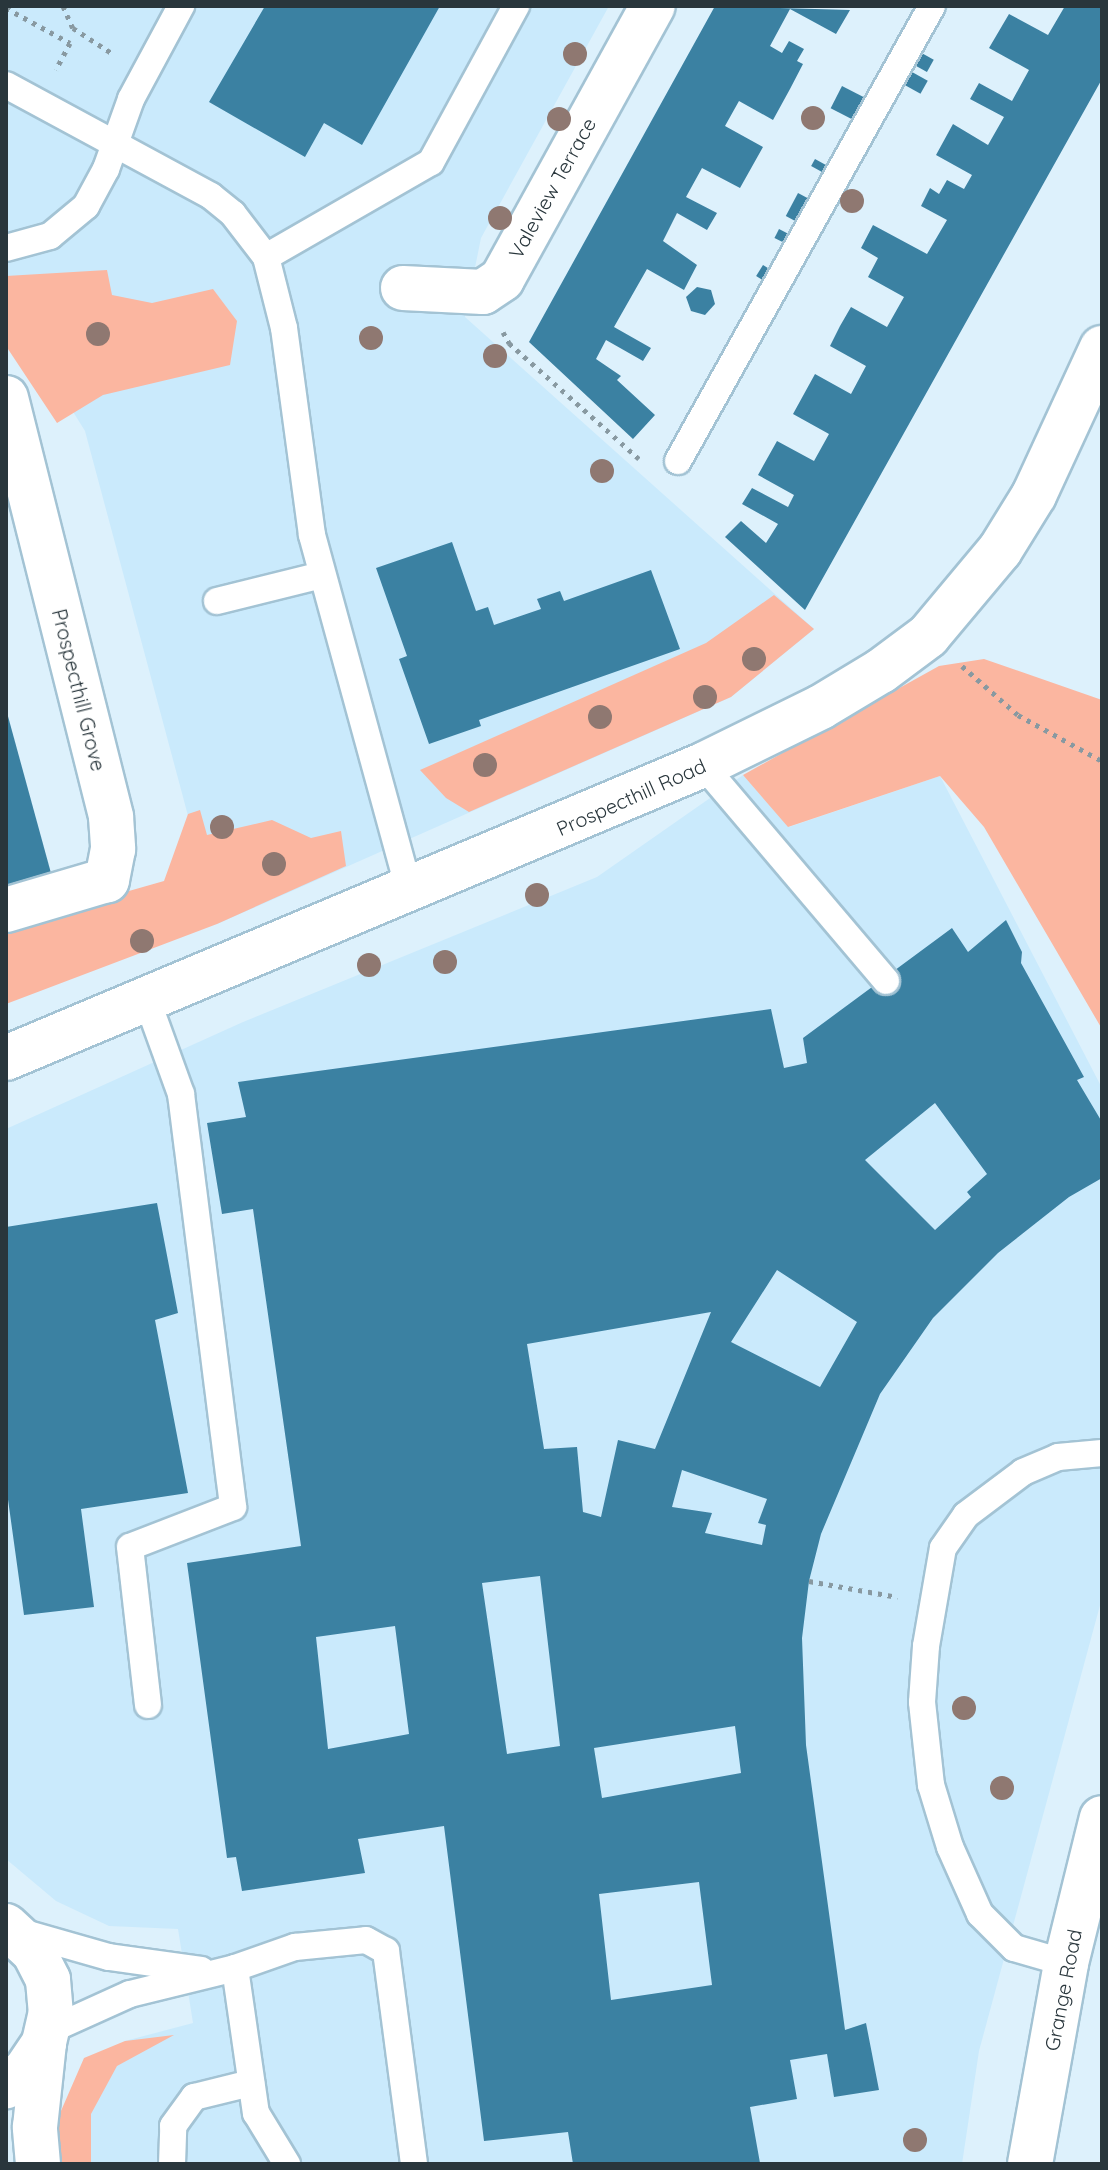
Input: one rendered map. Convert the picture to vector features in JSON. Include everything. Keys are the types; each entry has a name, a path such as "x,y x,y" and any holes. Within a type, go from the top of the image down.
{"street":[{"name":"Valeview Terrace","path":"483,292 502,279 653,6"},
{"path":"403,288 483,292"},
{"name":"Prospecthill Road","path":"6,1058 410,893 703,765 821,707 928,636 1000,550 1034,495 1102,348"},
{"name":"Prospecthill Grove","path":"6,398 111,817 113,849 107,880 6,910"},
{"name":"Grange Road","path":"1030,2164 1066,1963 1102,1818"},
{"path":"9,1927 34,1952 48,1980 46,2037 37,2091 38,2164"},
{"path":"6,2086 26,2070 46,2037"}],"lane":[{"path":"6,248 40,241 71,222 97,188 131,99 181,6"},
{"path":"266,257 431,162 516,6"},
{"path":"678,461 932,6"},
{"path":"6,85 211,196 233,214 266,257 278,290 322,575 410,893"},
{"path":"217,601 322,575"},
{"path":"703,765 886,981"},
{"path":"147,1000 181,1094 233,1507 130,1547 148,1705"},
{"path":"1066,1963 1014,1948 980,1914 950,1847 931,1785 922,1702 930,1603 943,1548 991,1492 1058,1457 1102,1453"},
{"path":"9,1927 109,1957 224,1970"},
{"path":"46,2037 130,1994 224,1970 295,1947 366,1940 386,1951 414,2164"},
{"path":"224,1970 256,2113 287,2164"},
{"path":"172,2164 173,2126 194,2097 251,2083"}],"path":[{"path":"63,6 73,28 118,57 110,70"},
{"path":"6,8 70,43 53,74 63,78"},
{"path":"483,292 509,343 664,481 678,461"},
{"path":"928,636 1018,715 1102,761"},
{"path":"809,1581 930,1603"}],"shaded area":[{"path":"6,6 609,6 481,238 465,317 814,629 731,697 217,924 85,431 6,304"},
{"path":"107,270 112,295 152,303 213,289 237,321 230,365 103,395 57,423 6,346 6,276"},
{"path":"774,595 814,629 731,697 469,812 446,798 420,770 706,643"},
{"path":"984,659 1102,700 1102,1029 984,827 940,776 788,827 743,775 939,666"},
{"path":"743,775 789,827 940,776 1102,1088 1102,1598 979,2051 962,2164 79,2164 76,2123 125,2041 193,2023 178,1929 109,1926 56,1901 6,1859 6,1129 243,1022 597,877"},
{"path":"200,810 207,835 272,820 311,838 341,831 346,866 217,924 6,1004 6,926 164,881 188,814"},
{"path":"174,2035 117,2066 91,2114 91,2164 56,2164 54,2127 84,2058 125,2041"}],"building":[{"path":"265,6 440,6 362,145 324,123 305,157 209,102"},
{"path":"715,6 850,10 836,34 790,9 770,46 782,53 789,41 804,49 797,61 803,64 773,120 739,101 725,126 763,147 740,188 702,168 686,197 717,213 707,230 677,213 663,241 697,265 684,290 647,269 614,327 651,348 643,361 606,340 596,359 621,376 617,380 655,415 633,439 529,342"},
{"path":"1065,6 1102,6 1102,79 805,610 725,537 741,521 766,543 778,524 742,504 752,488 788,507 794,495 758,475 777,441 814,461 829,434 793,414 815,374 851,394 866,366 830,346 851,307 887,327 904,297 868,277 878,258 861,248 873,225 927,254 947,220 921,206 930,188 939,194 947,180 964,189 972,175 936,155 953,124 988,145 1004,117 970,99 979,83 1012,101 1029,70 989,48 1009,14 1048,35"},
{"path":"918,51 934,60 927,72 911,63"},
{"path":"912,72 928,81 920,94 905,85"},
{"path":"842,86 868,99 856,121 831,108"},
{"path":"815,159 826,165 822,172 811,166"},
{"path":"798,193 813,201 801,224 786,216"},
{"path":"779,229 791,235 786,244 774,238"},
{"path":"763,265 771,270 764,281 756,276"},
{"path":"697,287 711,290 715,304 705,315 691,311 686,297"},
{"path":"452,542 476,611 488,607 494,625 541,609 537,599 560,591 564,601 651,570 680,649 479,720 481,726 429,744 399,659 407,656 376,568"},
{"path":"6,709 54,884 6,896"},
{"path":"1006,920 1022,952 1021,963 1084,1077 1077,1080 1102,1122 1102,1178 1069,1197 998,1253 933,1318 880,1394 821,1534 809,1581 802,1638 806,1745 845,2030 866,2023 879,2090 834,2097 827,2054 790,2060 797,2099 750,2107 760,2163 573,2164 568,2132 484,2141 444,1826 358,1839 365,1873 242,1891 236,1857 227,1858 187,1563 301,1546 253,1209 222,1214 207,1123 246,1117 238,1082 771,1009 784,1068 807,1063 803,1038 952,928 968,952","holes":["935,1103 987,1174 967,1192 971,1197 935,1230 865,1160","777,1270 857,1322 820,1387 731,1342","711,1312 655,1449 618,1440 601,1517 583,1512 577,1447 544,1449 527,1344","682,1470 767,1499 758,1523 766,1525 762,1545 705,1533 712,1513 672,1507","540,1576 560,1746 507,1754 482,1583","395,1626 409,1734 328,1749 316,1637","735,1726 741,1773 602,1798 594,1748","699,1882 712,1985 611,2000 599,1894"]},
{"path":"157,1203 178,1313 155,1320 188,1493 81,1509 94,1607 24,1615 6,1485 6,1227"}]}
